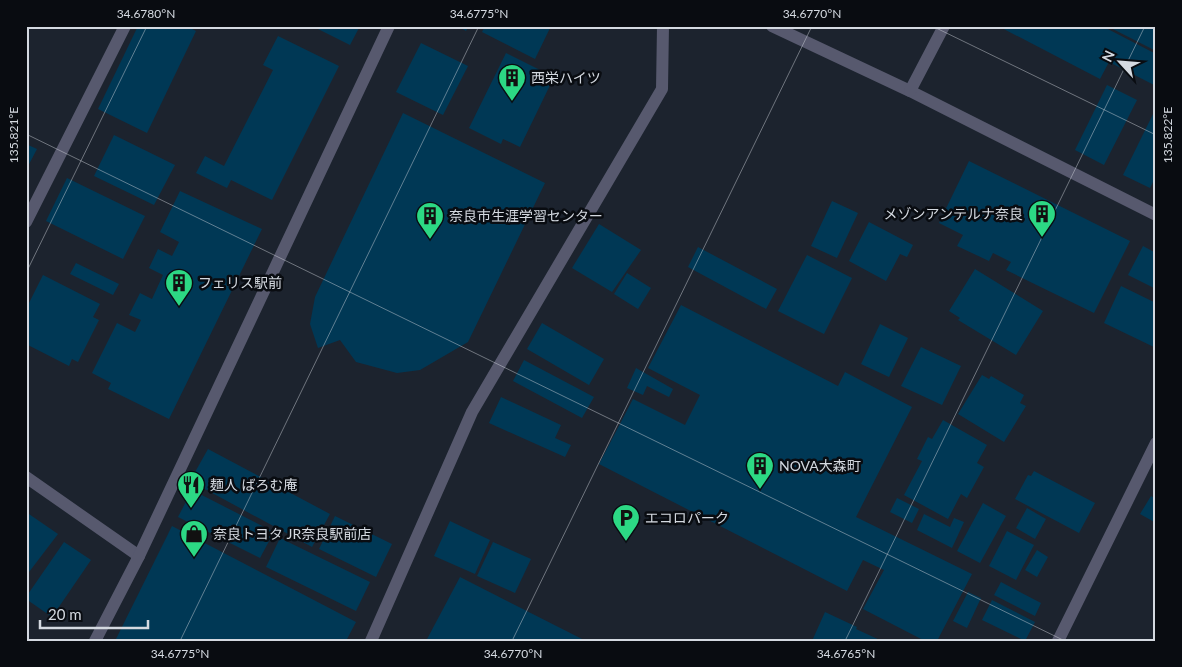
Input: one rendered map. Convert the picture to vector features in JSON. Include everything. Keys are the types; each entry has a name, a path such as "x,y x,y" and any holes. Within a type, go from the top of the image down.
{"street":[{"path":"26,222 125,26"},
{"path":"96,641 139,556 389,26"},
{"path":"371,641 472,412 662,88 664,26"},
{"path":"910,91 944,26"},
{"path":"778,27 1156,215"},
{"path":"1058,641 1156,443"},
{"path":"26,477 139,556"}],"building":[{"path":"138,26 186,26 196,31 147,133 98,109"},
{"path":"312,26 360,26 350,45"},
{"path":"457,26 469,26 466,31"},
{"path":"485,26 551,26 535,59 482,32"},
{"path":"998,26 1102,26 1156,54 1156,86 1109,62 1100,79"},
{"path":"1107,26 1155,26 1156,51"},
{"path":"278,36 339,66 272,200 231,180 227,188 196,173 205,156 224,166 273,70 263,65"},
{"path":"421,43 468,66 443,115 396,92"},
{"name":"西栄ハイツ","path":"506,53 554,77 520,147 503,139 501,144 469,128"},
{"path":"1107,85 1137,100 1104,165 1075,150"},
{"path":"1156,108 1156,176 1150,188 1123,175"},
{"name":"奈良市生涯学習センター","path":"403,113 545,183 468,342 420,370 397,373 356,362 340,340 318,348 310,324 315,297"},
{"path":"114,135 175,165 154,205 94,176"},
{"path":"26,144 37,149 26,170"},
{"name":"メゾンアンテルナ奈良","path":"969,161 1130,241 1094,313 1006,270 1011,262 993,253 989,261 957,246 963,235 939,223"},
{"path":"67,178 145,216 123,259 46,221"},
{"name":"フェリス駅前","path":"180,191 262,229 169,419 108,389 111,383 92,373 117,323 135,332 141,320 129,315 140,293 152,299 163,275 149,268 158,249 172,256 179,242 160,232"},
{"path":"832,201 858,213 837,258 811,246"},
{"path":"869,222 913,245 907,257 900,254 886,281 849,261"},
{"path":"599,224 641,250 612,292 572,268"},
{"path":"1143,246 1156,253 1156,289 1128,275"},
{"path":"698,247 777,289 766,309 688,267"},
{"path":"807,255 852,278 824,334 778,311"},
{"path":"76,263 119,284 113,295 70,274"},
{"path":"975,269 1043,311 1016,355 958,320 960,318 949,311"},
{"path":"627,273 651,288 638,309 614,294"},
{"path":"43,275 100,304 93,317 99,320 78,362 72,359 69,366 26,344 26,309"},
{"path":"1121,286 1156,303 1156,348 1104,323"},
{"name":"NOVA大森町","path":"681,305 838,386 845,372 912,407 856,517 972,574 937,641 925,641 863,609 884,570 863,560 847,591 599,464 633,399 685,425 700,395 648,368"},
{"path":"542,323 604,359 589,385 527,349"},
{"path":"880,324 908,338 889,377 861,364"},
{"path":"921,347 961,366 942,405 901,386"},
{"path":"524,360 594,397 582,418 513,381"},
{"path":"636,368 673,389 669,397 647,386 643,395 627,388"},
{"path":"982,375 989,379 991,376 1024,395 1020,403 1026,406 1004,442 958,414"},
{"path":"501,397 561,425 555,438 571,445 565,457 489,423"},
{"path":"943,420 987,445 977,463 984,467 967,498 961,494 948,519 904,495 922,461 917,459 928,437 932,439"},
{"path":"208,449 330,514 312,547 190,481"},
{"path":"1034,471 1095,503 1079,533 1015,499 1028,475 1031,476"},
{"path":"192,490 274,532 260,558 178,517"},
{"path":"1151,496 1156,499 1156,523 1140,514"},
{"path":"897,498 919,509 912,523 890,512"},
{"path":"983,503 1006,516 980,563 957,551"},
{"path":"1027,508 1046,519 1035,539 1016,528"},
{"path":"26,512 58,534 26,576"},
{"path":"924,514 950,527 954,518 964,522 952,548 917,530"},
{"path":"335,516 392,544 376,577 319,549"},
{"path":"450,521 490,540 475,574 434,556"},
{"name":"奈良トヨタ JR奈良駅前店","path":"172,526 356,622 346,641 115,641"},
{"path":"1007,531 1034,545 1016,580 989,566"},
{"path":"280,538 370,582 356,611 266,567"},
{"path":"64,542 91,560 52,617 26,599 26,597"},
{"path":"493,542 531,559 515,593 477,576"},
{"path":"1037,550 1048,557 1037,577 1025,570"},
{"path":"460,577 586,641 426,641"},
{"path":"1001,582 1041,603 1035,616 994,595"},
{"path":"968,592 981,598 967,628 953,621"},
{"path":"992,600 1035,622 1025,641 982,620"},
{"path":"825,612 857,627 856,629 882,641 812,641"}],"place":[{"name":"西栄ハイツ","path":"512,102"},
{"name":"メゾンアンテルナ奈良","path":"1042,238"},
{"name":"奈良市生涯学習センター","path":"430,240"},
{"name":"フェリス駅前","path":"179,307"},
{"name":"NOVA大森町","path":"760,490"},
{"name":"麺人 ばろむ庵","path":"191,509"},
{"name":"エコロパーク","path":"626,542"},
{"name":"奈良トヨタ JR奈良駅前店","path":"194,558"}]}
